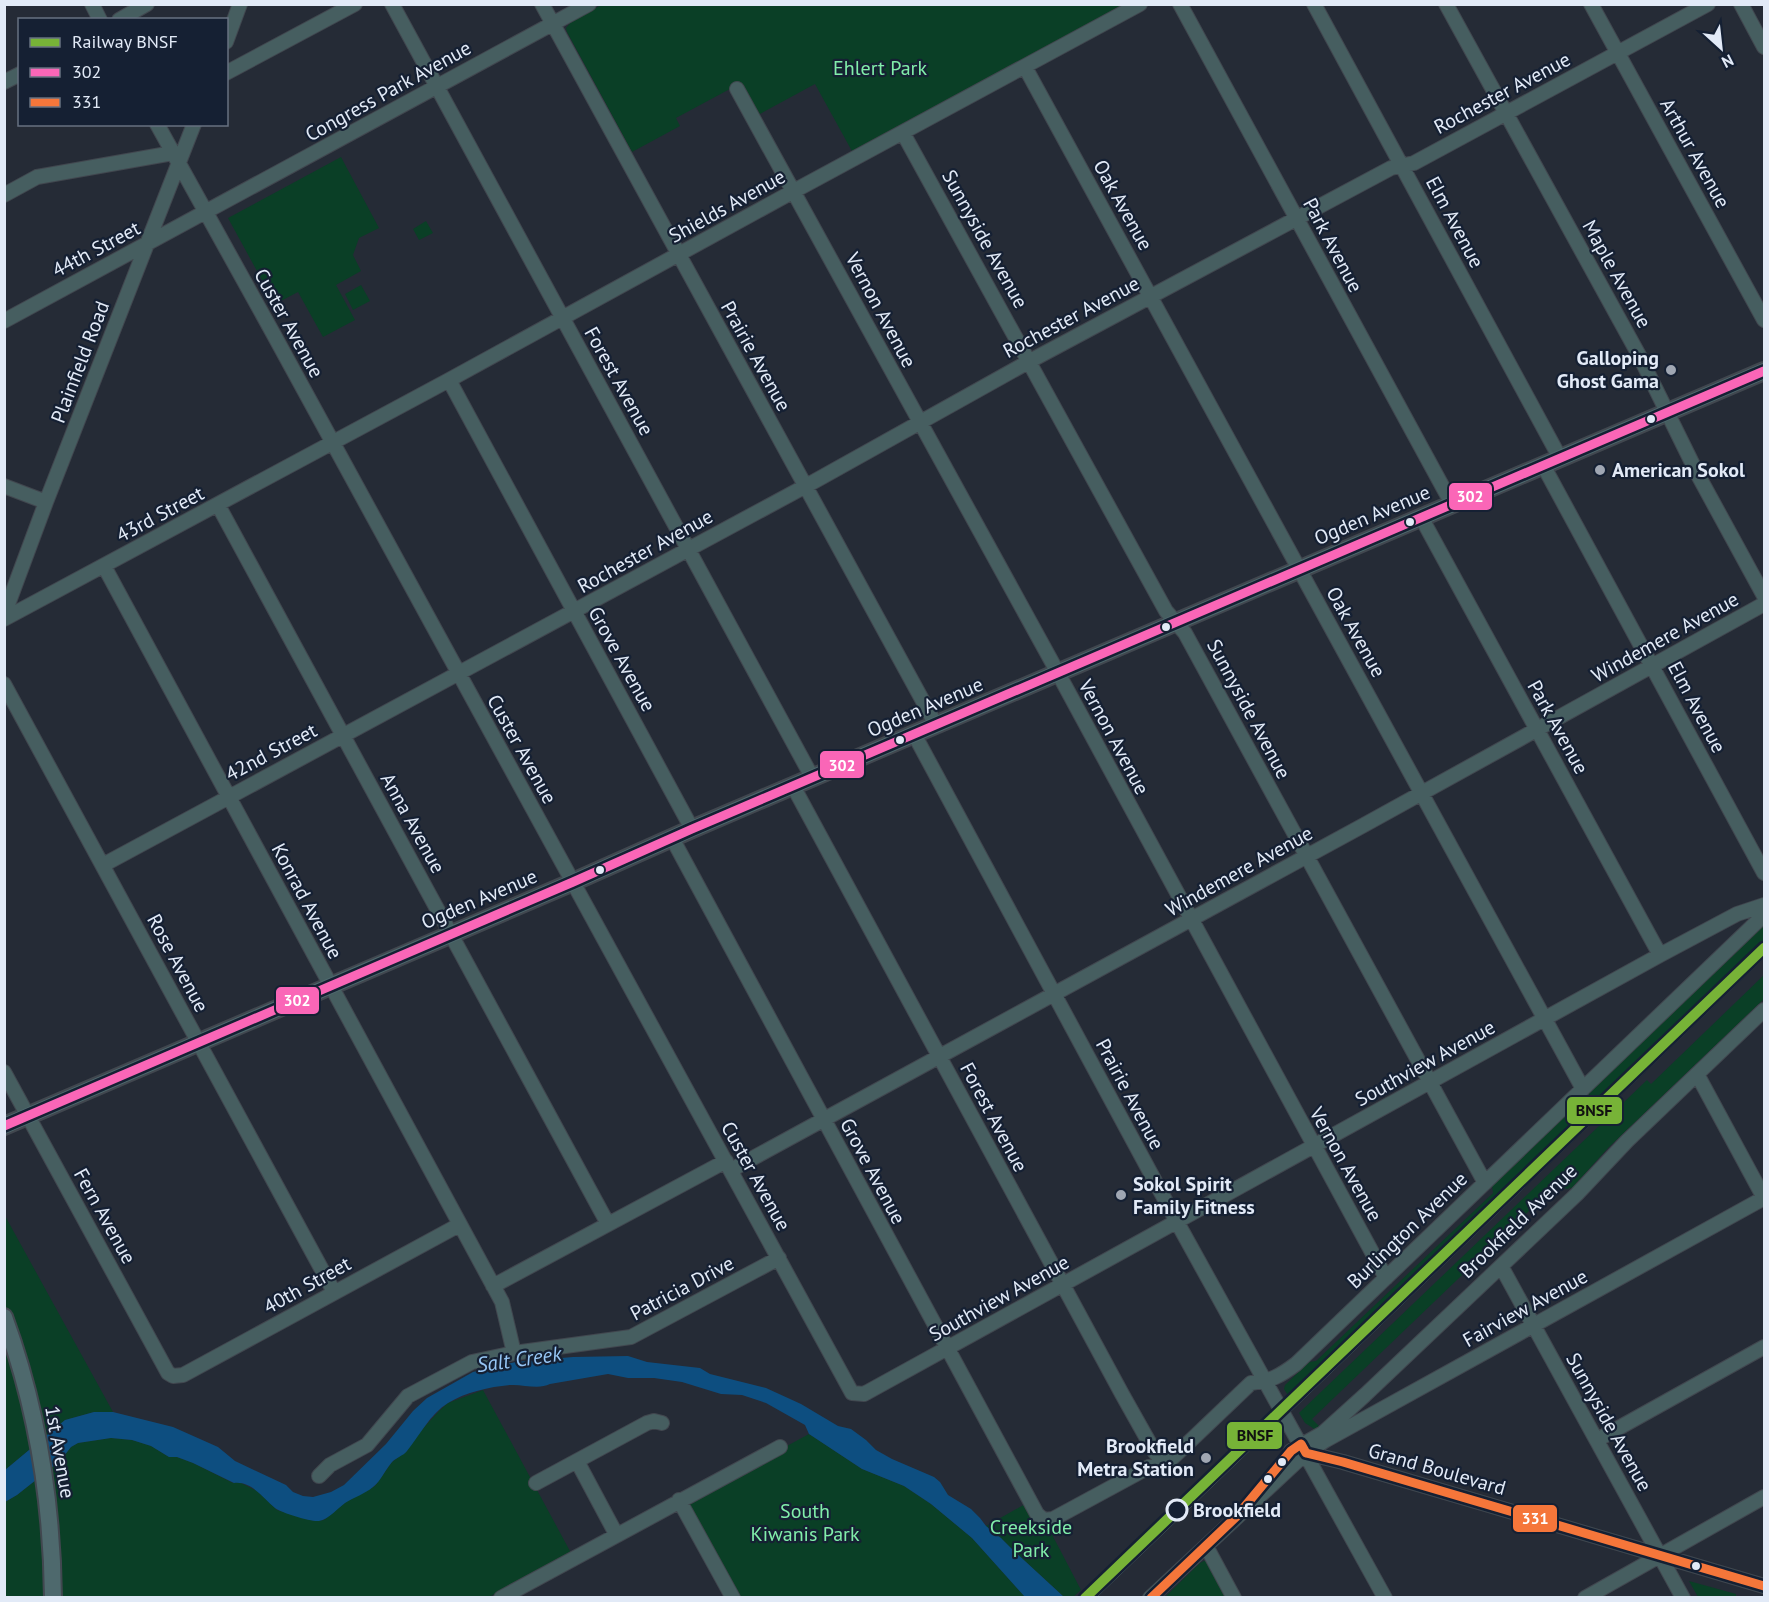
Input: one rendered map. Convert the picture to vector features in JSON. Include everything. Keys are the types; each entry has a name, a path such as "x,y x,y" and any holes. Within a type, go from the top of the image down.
{"main road":[{"name":"Ogden Avenue","path":"4,1126 1764,371"},
{"name":"1st Avenue","path":"4,1317 37,1427 47,1492 53,1556 53,1598"}],"street":[{"path":"92,4 99,18"},
{"path":"122,18 147,4"},
{"path":"228,37 240,4"},
{"path":"228,72 355,4"},
{"name":"Forest Avenue","path":"392,4 813,777"},
{"name":"Prairie Avenue","path":"542,4 936,725"},
{"name":"Congress Park Avenue","path":"207,213 589,4"},
{"name":"Shields Avenue","path":"333,442 1140,4"},
{"name":"Park Avenue","path":"1180,4 1452,504"},
{"name":"Elm Avenue","path":"1314,4 1560,458"},
{"name":"Maple Avenue","path":"1446,4 1640,357 1698,475 1764,596"},
{"name":"Arthur Avenue","path":"1591,4 1764,320"},
{"name":"Rochester Avenue","path":"458,674 1151,296 1391,168 1414,163 1708,4"},
{"path":"1741,4 1764,47"},
{"name":"Oak Avenue","path":"1025,67 1583,1089"},
{"path":"4,82 18,75"},
{"name":"Vernon Avenue","path":"737,89 1058,673 1386,1278"},
{"name":"Custer Avenue","path":"158,126 852,1393"},
{"name":"Plainfield Road","path":"4,617 46,502 147,244 176,158 193,126"},
{"name":"Sunnyside Avenue","path":"903,133 1166,611 1185,633 1485,1183"},
{"path":"4,195 37,177 176,158"},
{"name":"44th Street","path":"4,321 207,213"},
{"name":"Grove Avenue","path":"449,381 692,829"},
{"name":"43rd Street","path":"4,617 104,566 333,442"},
{"name":"Elm Avenue","path":"1543,465 1764,873"},
{"path":"4,486 46,502"},
{"name":"Anna Avenue","path":"218,505 608,1224"},
{"name":"Park Avenue","path":"1421,517 1660,955"},
{"name":"Konrad Avenue","path":"104,566 502,1302 514,1353"},
{"name":"Windemere Avenue","path":"728,1165 824,1120 1764,604"},
{"name":"42nd Street","path":"103,866 458,674"},
{"name":"Rose Avenue","path":"4,684 334,1292"},
{"name":"Prairie Avenue","path":"914,734 1177,1222 1384,1598"},
{"name":"Forest Avenue","path":"793,786 1063,1286 1154,1451 1165,1465"},
{"name":"Grove Avenue","path":"672,838 1037,1514 1044,1520"},
{"name":"Southview Avenue","path":"852,1393 864,1394 1660,955 1737,914 1764,905"},
{"name":"Burlington Avenue","path":"1044,1520 1053,1519 1149,1467 1165,1465 1251,1383 1265,1382 1279,1377 1296,1364 1764,915"},
{"name":"Brookfield Avenue","path":"1150,1598 1236,1517 1299,1446 1320,1435 1365,1395 1577,1194 1614,1154 1764,1010"},
{"name":"Fern Avenue","path":"4,1072 168,1373 173,1376"},
{"path":"1696,1074 1764,1198"},
{"path":"493,1286 608,1224 728,1165"},
{"name":"Fairview Avenue","path":"1299,1446 1326,1440 1764,1198"},
{"name":"40th Street","path":"173,1376 183,1375 459,1225"},
{"name":"Patricia Drive","path":"319,1476 330,1465 367,1445 408,1396 472,1362 514,1353 631,1337 778,1258"},
{"name":"Sunnyside Avenue","path":"1501,1266 1683,1598"},
{"path":"1597,1440 1764,1347"},
{"path":"536,1483 647,1423 654,1421 662,1423"},
{"name":"Grand Boulevard","path":"1299,1446 1343,1462 1764,1586"},
{"path":"501,1598 780,1447"},
{"path":"577,1461 616,1534"},
{"path":"1585,1598 1764,1497"},
{"path":"680,1500 733,1598"},
{"path":"1206,1546 1234,1598"}],"green space":[{"name":"Ehlert Park","path":"603,4 1127,5 853,153 815,84 758,115 741,83 676,118 680,126 632,152 566,28 572,21"},
{"path":"341,157 379,228 359,238 353,255 361,271 336,285 355,320 323,337 298,292 275,304 228,218"},
{"path":"426,221 433,233 419,240 413,229"},
{"path":"361,285 370,301 353,310 345,294"},
{"path":"1764,921 1764,942 1289,1397 1284,1389 1285,1385 1309,1362 1316,1361 1493,1193 1492,1185"},
{"path":"1764,975 1764,999 1608,1148 1571,1189 1555,1186 1312,1419 1320,1427 1316,1430 1305,1423 1299,1413 1647,1080 1651,1084"},
{"path":"4,1214 113,1412 94,1412 65,1420 5,1470"},
{"path":"483,1390 571,1553 489,1597 5,1598 5,1502 60,1461 71,1447 78,1443 111,1438 132,1440 151,1446 169,1457 177,1457 193,1463 233,1483 239,1482 257,1491 277,1510 306,1519 324,1520 346,1502 375,1486 392,1462 407,1451 417,1435 448,1403"},
{"name":"South Kiwanis Park","path":"809,1434 862,1469 904,1486 931,1504 972,1538 1025,1597 738,1597 689,1508 689,1501"},
{"name":"Creekside Park","path":"1027,1503 1046,1523 1081,1590 1073,1597 1064,1597 986,1526"},
{"path":"1207,1561 1229,1598 1164,1598 1200,1563"},
{"path":"1689,1581 1736,1594 1736,1597 1698,1597"}],"water":[{"name":"Salt Creek","path":"628,1356 647,1362 700,1368 710,1374 766,1388 801,1404 838,1426 851,1429 876,1450 934,1477 948,1495 971,1509 986,1526 1064,1597 1025,1597 972,1538 931,1504 904,1486 862,1469 809,1434 805,1425 766,1403 742,1395 721,1394 682,1382 654,1378 628,1378 608,1374 541,1387 502,1386 462,1396 448,1403 436,1413 407,1451 392,1462 373,1487 319,1521 290,1515 275,1508 252,1487 234,1483 177,1457 169,1457 151,1446 132,1440 111,1438 78,1443 71,1447 60,1461 5,1502 5,1470 65,1420 94,1412 113,1412 173,1427 218,1447 235,1461 286,1485 293,1492 313,1497 331,1492 344,1485 386,1444 413,1411 427,1398 473,1372 516,1362 573,1357"}],"railway":[{"path":"1093,1598 1764,955"}],"rail line":[{"name":"BNSF","path":"1085,1598 1764,948"}],"transit line":[{"name":"302","path":"4,1126 1764,371"},
{"name":"331","path":"1151,1598 1236,1517 1291,1451 1301,1444 1306,1453"},
{"name":"331","path":"1306,1453 1764,1586"}],"place":[{"name":"Galloping Ghost Gama","path":"1671,370"},
{"name":"American Sokol","path":"1600,470"},
{"name":"Sokol Spirit Family Fitness","path":"1121,1195"},
{"name":"Brookfield Metra Station","path":"1206,1458"},
{"name":"Brookfield","path":"1177,1510"}]}
